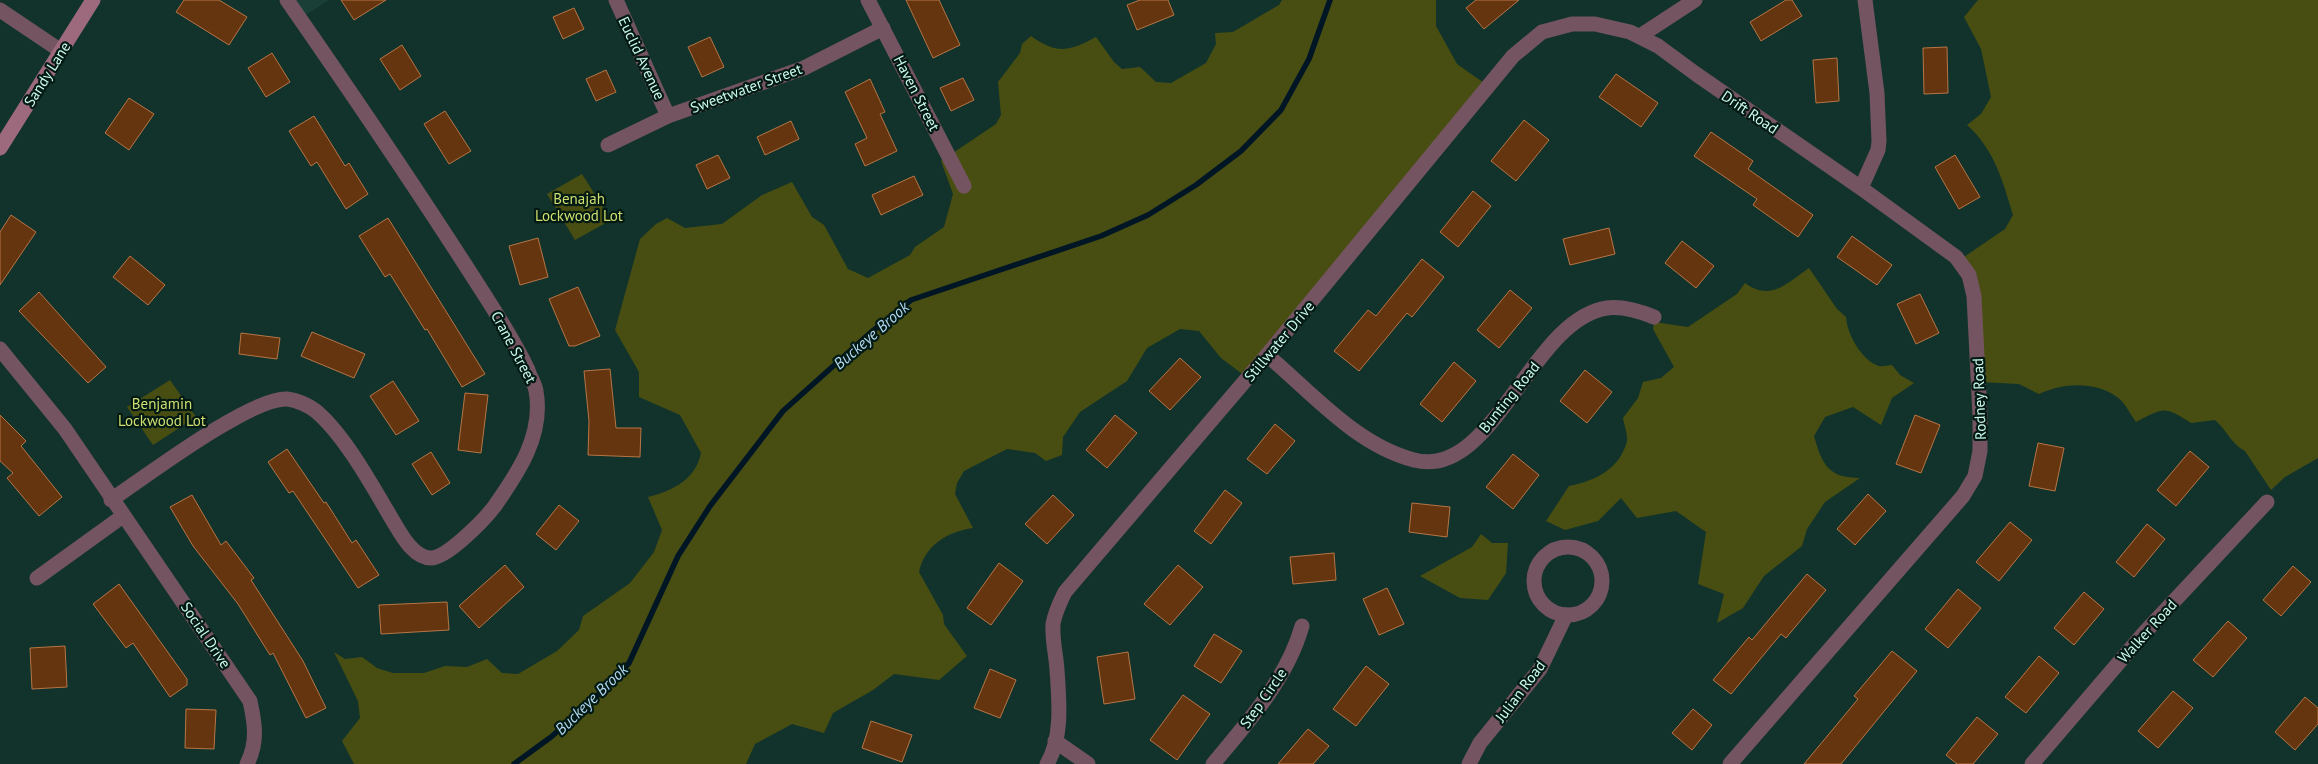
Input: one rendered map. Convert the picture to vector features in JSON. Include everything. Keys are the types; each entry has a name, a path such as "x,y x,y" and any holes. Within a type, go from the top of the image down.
{"main road":[{"name":"Sandy Lane","path":"0,148 93,0"}],"street":[{"name":"Crane Street","path":"112,500 193,444 241,415 267,403 287,399 316,411 330,425 402,536 419,555 432,558 457,543 488,515 512,481 528,453 536,424 536,390 519,352 431,212 287,0"},
{"name":"Euclid Avenue","path":"616,0 668,116"},
{"name":"Haven Street","path":"868,0 964,186"},
{"path":"1640,36 1695,0"},
{"path":"1861,188 1878,150 1879,141 1877,93 1865,0"},
{"path":"0,10 61,51"},
{"name":"Stillwater Drive","path":"1046,764 1055,741 1059,689 1053,631 1056,612 1065,592 1267,355 1522,47 1542,32 1572,24 1595,24 1620,28 1640,36"},
{"name":"Sweetwater Street","path":"608,145 668,116 804,68 883,28"},
{"name":"Drift Road","path":"1640,36 1658,46 1861,188"},
{"name":"Rodney Road","path":"1730,764 1964,496 1975,476 1980,450 1980,416 1977,322 1969,275 1956,256 1861,188"},
{"name":"Bunting Road","path":"1267,355 1374,444 1416,461 1441,460 1460,452 1493,421 1556,338 1581,318 1606,308 1640,312 1654,317"},
{"name":"Social Drive","path":"0,349 65,429 250,701 256,732 252,754 247,764"},
{"name":"Walker Road","path":"2032,764 2145,632 2267,502"},
{"path":"37,578 123,516"},
{"path":"1566,546 1577,547 1595,559 1601,569 1602,580 1601,591 1588,609 1577,614 1566,615 1555,613 1545,606 1537,598 1533,586 1537,564 1544,555 1554,548 1566,546"},
{"name":"Julian Road","path":"1469,764 1480,743 1540,669 1566,615"},
{"name":"Step Circle","path":"1214,764 1275,684 1296,648 1302,626"},
{"path":"1055,741 1088,764"}],"shaded area":[{"path":"291,0 329,0 298,20"}],"green space":[{"path":"1282,0 1436,0 1436,26 1457,64 1487,85 1249,379 1221,358 1199,331 1180,329 1147,348 1127,381 1080,412 1063,437 1062,455 1046,461 1035,453 1007,449 964,471 957,483 955,494 973,528 954,533 939,541 926,554 919,572 943,615 944,624 967,656 939,680 894,674 873,690 833,713 824,733 792,724 755,744 746,764 354,764 342,741 360,718 358,701 334,652 345,659 362,657 377,668 393,673 424,673 445,666 467,667 487,659 502,673 518,674 557,651 579,630 583,616 630,583 654,552 662,530 648,497 666,491 689,477 701,453 680,415 639,397 639,372 615,330 640,239 656,224 667,218 685,228 722,224 762,195 792,182 812,217 824,225 848,269 868,278 910,255 915,247 944,227 953,194 941,161 996,124 1001,115 998,82 1020,53 1022,44 1031,36 1048,46 1064,49 1079,45 1096,37 1114,62 1122,69 1140,67 1156,82 1171,83 1206,63 1216,44 1215,33 1233,32 1279,5"},
{"path":"1978,0 2318,0 2318,458 2285,477 2271,490 2245,451 2236,445 2215,420 2191,423 2169,411 2159,411 2136,422 2120,399 2099,388 2079,385 2069,386 2039,394 2019,384 1979,382 1974,287 1961,259 2005,229 2013,215 1991,155 1967,125 1981,114 1991,97 1981,49 1964,17"},
{"name":"Benajah Lockwood Lot","path":"582,174 611,220 575,240 547,194"},
{"path":"1809,268 1837,309 1846,317 1852,339 1861,353 1879,366 1892,365 1900,375 1914,383 1892,398 1881,425 1853,407 1825,417 1814,436 1824,462 1833,472 1860,478 1825,502 1807,529 1802,546 1764,576 1743,608 1717,623 1724,594 1698,584 1706,532 1676,511 1637,518 1621,498 1598,521 1565,530 1546,521 1569,486 1597,477 1619,459 1627,441 1623,418 1638,398 1643,382 1661,378 1674,367 1653,329 1654,322 1688,327 1737,294 1745,283 1763,291 1771,291 1786,284"},
{"name":"Benjamin Lockwood Lot","path":"170,380 196,417 153,445 127,407"},
{"path":"1481,534 1492,543 1508,543 1506,573 1488,600 1460,598 1420,576 1472,547"}],"building":[{"path":"184,0 219,0 247,17 229,45 176,12"},
{"path":"341,0 386,0 354,20"},
{"path":"906,0 939,0 960,45 933,58"},
{"path":"1140,0 1168,0 1174,15 1137,30 1127,5"},
{"path":"1476,0 1519,0 1484,29 1466,8"},
{"path":"1786,0 1792,0 1802,16 1761,41 1750,22"},
{"path":"574,8 584,29 563,39 553,17"},
{"path":"710,37 724,67 702,77 688,47"},
{"path":"402,45 421,76 400,90 380,59"},
{"path":"1947,47 1948,93 1924,94 1923,48"},
{"path":"272,53 290,82 266,97 248,68"},
{"path":"1837,58 1839,101 1816,103 1813,60"},
{"path":"606,70 616,92 596,101 586,79"},
{"path":"1616,74 1658,103 1641,127 1599,97"},
{"path":"963,78 974,100 951,111 940,88"},
{"path":"870,79 885,112 880,114 897,151 865,166 855,144 867,138 845,92"},
{"path":"129,98 154,114 129,150 105,133"},
{"path":"445,111 471,151 449,164 424,124"},
{"path":"314,116 345,166 349,163 368,194 346,209 317,162 311,166 289,131"},
{"path":"1524,120 1549,140 1516,181 1491,161"},
{"path":"791,121 799,139 765,155 757,137"},
{"path":"1711,132 1753,161 1748,169 1813,215 1798,237 1753,205 1757,199 1694,156"},
{"path":"718,155 730,178 707,189 696,165"},
{"path":"1955,155 1980,197 1959,209 1935,167"},
{"path":"914,176 923,195 881,215 872,195"},
{"path":"1473,191 1491,206 1458,247 1440,232"},
{"path":"11,215 36,232 0,285 0,232"},
{"path":"388,218 485,374 462,387 427,329 425,330 390,274 385,277 359,236"},
{"path":"1609,228 1615,254 1570,265 1563,239"},
{"path":"1852,236 1892,265 1877,285 1837,257"},
{"path":"538,238 548,277 520,285 509,246"},
{"path":"1682,241 1714,266 1696,288 1665,263"},
{"path":"130,256 165,285 148,305 113,277"},
{"path":"1422,259 1444,277 1412,317 1407,313 1359,371 1334,351 1368,310 1376,316"},
{"path":"578,287 600,336 575,346 569,346 549,299"},
{"path":"1510,290 1532,308 1499,348 1477,330"},
{"path":"39,292 106,367 88,383 19,311"},
{"path":"1920,294 1939,333 1916,344 1897,304"},
{"path":"312,332 365,354 354,378 301,356"},
{"path":"241,333 280,338 277,359 239,354"},
{"path":"1180,358 1201,377 1170,410 1149,391"},
{"path":"1454,362 1476,381 1442,422 1420,404"},
{"path":"610,369 616,428 641,428 640,457 588,455 589,421 584,371"},
{"path":"1585,370 1612,392 1587,423 1560,401"},
{"path":"393,381 419,421 396,435 370,396"},
{"path":"465,393 488,395 481,453 458,450"},
{"path":"0,415 26,441 21,446 62,497 39,516 7,478 13,473 0,461"},
{"path":"1115,415 1137,433 1107,468 1086,450"},
{"path":"1915,415 1940,425 1921,473 1896,464"},
{"path":"1275,424 1295,441 1267,474 1247,459"},
{"path":"2038,443 2064,448 2055,491 2029,486"},
{"path":"287,449 324,503 326,502 352,543 356,540 379,575 358,588 293,491 289,493 268,462"},
{"path":"2190,451 2209,467 2176,506 2157,490"},
{"path":"431,452 450,483 432,495 412,464"},
{"path":"1513,454 1539,475 1513,509 1486,487"},
{"path":"1225,490 1242,503 1211,544 1194,531"},
{"path":"1868,494 1886,511 1855,545 1837,529"},
{"path":"192,495 221,545 226,541 254,578 251,580 303,661 326,708 306,718 273,653 270,655 238,604 193,546 170,507"},
{"path":"1053,495 1074,515 1047,544 1025,524"},
{"path":"1412,503 1450,507 1447,537 1409,532"},
{"path":"559,505 579,521 556,550 536,534"},
{"path":"2010,522 2032,540 1999,581 1976,562"},
{"path":"2147,524 2165,539 2134,577 2116,562"},
{"path":"1334,553 1336,580 1293,584 1290,557"},
{"path":"999,563 1023,581 991,625 967,608"},
{"path":"505,565 524,587 479,628 459,606"},
{"path":"1178,565 1203,587 1170,625 1144,604"},
{"path":"2293,566 2311,582 2281,616 2263,600"},
{"path":"1807,574 1826,590 1786,638 1781,634 1731,694 1713,680 1749,637 1752,640"},
{"path":"119,584 187,679 187,685 170,697 133,643 126,648 93,604"},
{"path":"1387,588 1404,624 1379,635 1363,599"},
{"path":"1958,589 1981,608 1948,648 1925,629"},
{"path":"2084,592 2104,609 2074,645 2054,628"},
{"path":"447,602 449,630 381,634 379,605"},
{"path":"2228,621 2247,638 2213,677 2193,660"},
{"path":"1214,634 1242,651 1221,683 1194,666"},
{"path":"65,646 67,687 32,689 30,648"},
{"path":"1892,651 1917,671 1841,764 1804,764 1858,699 1854,696"},
{"path":"1128,652 1135,699 1104,704 1097,657"},
{"path":"2039,656 2059,673 2026,713 2005,697"},
{"path":"1366,666 1389,684 1356,726 1333,709"},
{"path":"990,669 1016,680 1000,718 974,708"},
{"path":"2173,691 2193,708 2158,748 2138,731"},
{"path":"1183,695 1210,714 1177,760 1150,740"},
{"path":"2305,697 2318,708 2318,724 2295,750 2275,732"},
{"path":"186,709 216,710 214,749 185,748"},
{"path":"1693,709 1712,725 1692,750 1672,733"},
{"path":"1977,717 1998,734 1973,764 1957,764 1946,755"},
{"path":"871,721 912,735 902,762 862,748"},
{"path":"1308,729 1329,746 1313,764 1278,764"}],"waterway":[{"name":"Buckeye Brook","path":"514,764 551,737 592,701 629,663 678,556 710,506 783,411 869,334 911,300 1101,236 1148,215 1196,185 1241,151 1281,110 1309,59 1330,0"}]}
